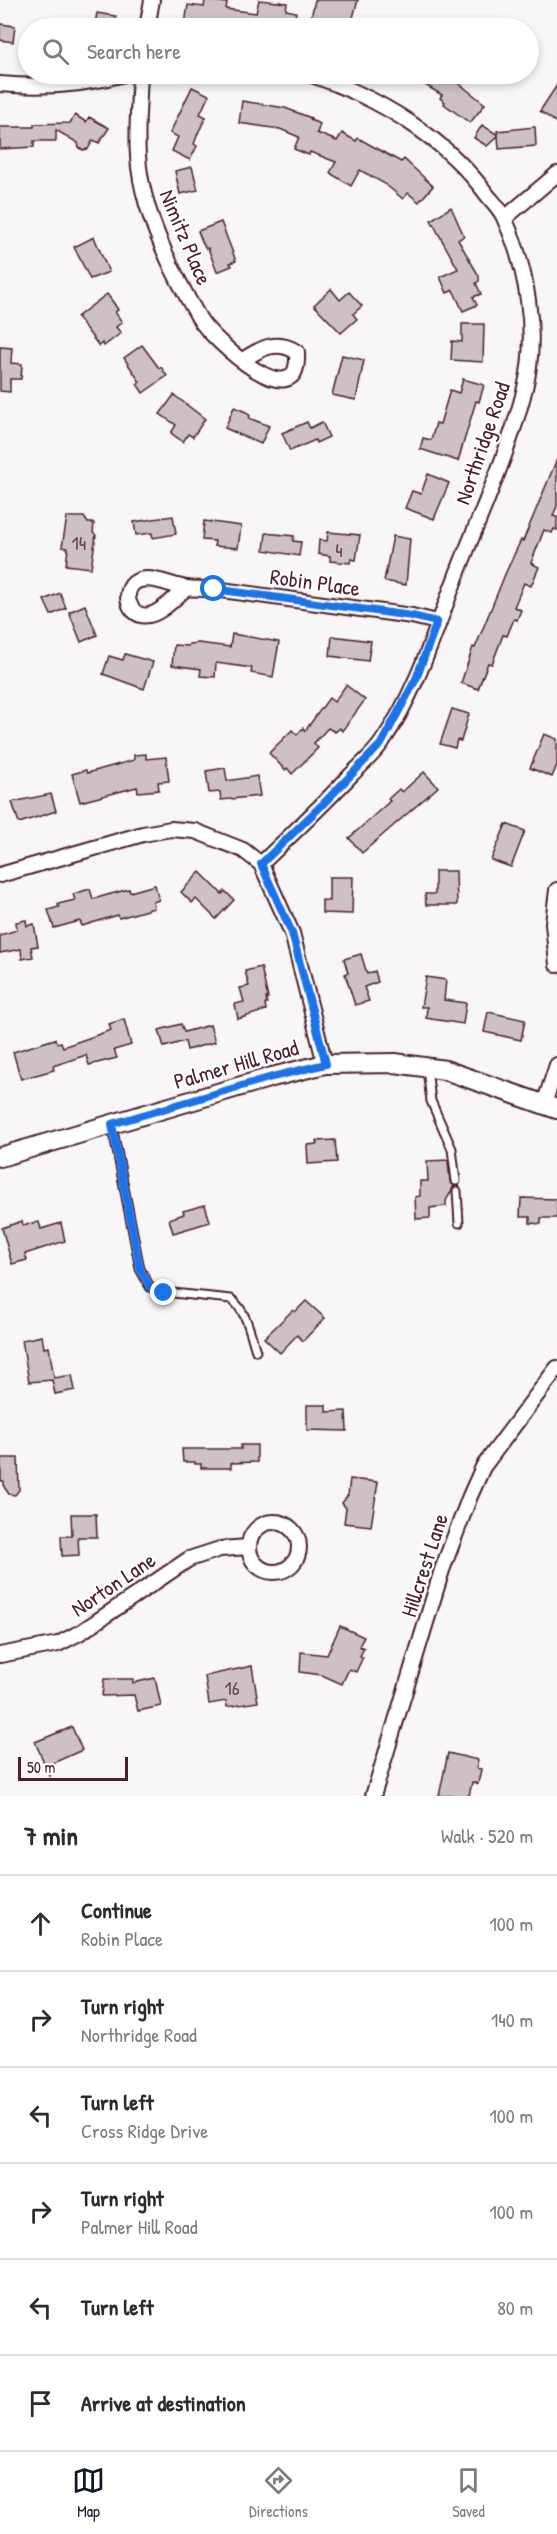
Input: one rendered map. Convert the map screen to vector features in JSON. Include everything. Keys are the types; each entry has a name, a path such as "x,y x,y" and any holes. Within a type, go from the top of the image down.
{"main road":[{"name":"Palmer Hill Road","path":"0,1157 272,1077 326,1064 368,1062 427,1067 471,1077 550,1106"}],"street":[{"path":"149,18 152,0"},
{"path":"0,84 19,86 71,84"},
{"name":"Nimitz Place","path":"140,84 138,156 143,191 152,221 180,284 200,321 217,339 243,360"},
{"name":"Northridge Road","path":"261,864 381,744 416,679 496,477 525,387 530,351 530,315 526,286 505,218 472,173 437,141 341,84"},
{"path":"505,218 541,190 557,174"},
{"name":"Robin Place","path":"187,588 214,589 412,616 437,622"},
{"path":"0,874 143,834 171,829 195,831 243,850 261,864 292,933 326,1064"},
{"path":"557,890 553,923 557,964"},
{"path":"550,1106 557,1065"},
{"name":"Hillcrest Lane","path":"373,1796 442,1570 470,1496 483,1467 557,1368"},
{"name":"Norton Lane","path":"0,1655 58,1644 81,1632 189,1559 220,1549 249,1547"}],"lane":[{"path":"427,1067 431,1101 452,1149 456,1181"},
{"path":"112,1124 140,1269 150,1287 164,1293 231,1299 240,1305 256,1351"},
{"path":"457,1191 459,1222"}],"building":[{"path":"205,0 227,3 226,9 256,13 259,0 287,3 286,10 296,12 295,18 186,18 188,5 204,7"},
{"path":"315,0 358,0 353,18 311,18"},
{"path":"97,13 116,16 116,18 96,18"},
{"path":"0,24 15,26 13,42 0,40"},
{"path":"424,84 460,84 485,104 470,123 444,104 445,102 440,98 442,95"},
{"path":"557,85 557,123 540,111"},
{"path":"192,87 209,95 200,114 206,117 198,133 194,144 197,146 190,160 172,151 178,137 170,133"},
{"path":"242,101 285,108 311,118 310,120 320,124 317,133 337,141 342,133 356,141 358,138 401,162 404,159 433,186 419,202 408,193 403,199 385,184 360,170 351,186 330,173 336,162 310,152 309,155 294,149 299,137 280,129 239,123"},
{"path":"75,115 86,122 89,117 109,128 99,143 93,140 88,149 83,150 79,148 78,143 56,130 56,141 34,141 34,147 0,149 0,127 34,127 34,124 70,123"},
{"path":"482,125 498,135 497,131 535,127 536,146 499,149 498,136 487,146 474,138"},
{"path":"192,167 198,190 180,194 175,171"},
{"path":"451,207 464,236 458,240 479,276 479,281 476,283 481,294 473,297 477,305 463,311 453,290 447,293 440,277 458,269 431,220"},
{"path":"221,222 236,261 230,263 232,266 217,272 208,248 206,249 203,244 198,231"},
{"path":"94,237 109,272 90,279 74,247"},
{"path":"331,289 340,300 349,292 362,306 353,314 357,319 341,333 314,305"},
{"path":"107,294 118,310 115,312 122,322 116,327 121,333 104,346 102,343 99,346 77,317"},
{"path":"462,324 484,324 483,362 451,360 452,341 462,342"},
{"path":"142,345 167,376 143,393 137,384 140,382 124,358"},
{"path":"0,347 12,348 11,363 22,364 21,379 10,379 10,392 0,391"},
{"path":"342,355 364,360 356,400 332,395"},
{"path":"463,379 484,385 479,402 476,401 458,461 420,449 423,438 431,440 436,423 440,424 450,390 459,393"},
{"path":"174,395 205,419 193,437 188,434 183,442 171,433 176,425 160,414"},
{"path":"234,407 246,412 249,418 269,426 261,444 225,428"},
{"path":"307,422 310,428 322,422 329,437 316,443 315,440 290,451 282,433"},
{"path":"557,459 557,506 553,516 557,517 557,530 554,529 552,533 544,530 531,563 539,567 531,586 524,583 514,607 521,610 517,620 514,619 507,636 503,635 492,664 488,663 478,689 461,683 473,647 475,648 521,540 523,541"},
{"path":"428,474 449,483 434,519 405,508 412,491 421,494"},
{"path":"173,516 176,534 153,538 152,533 136,535 134,522"},
{"path":"67,517 84,517 88,523 94,523 93,533 96,535 91,568 66,565 68,548 62,547"},
{"path":"204,521 241,526 238,548 214,546 215,541 202,540"},
{"path":"328,532 360,535 356,560 351,559 350,563 330,561 330,556 318,554 319,540 327,541"},
{"path":"266,533 294,536 293,541 301,542 299,556 264,550"},
{"path":"393,536 410,539 406,585 384,581"},
{"path":"60,593 66,608 51,615 44,600"},
{"path":"85,605 97,635 81,642 69,612"},
{"path":"232,634 279,642 273,677 251,673 252,668 216,663 215,677 200,676 201,669 172,665 174,645 188,646 198,643 230,647"},
{"path":"332,636 371,641 368,661 330,656"},
{"path":"125,654 153,662 144,689 103,674 109,656 123,660"},
{"path":"346,685 365,700 342,731 340,728 335,732 328,728 314,743 318,748 292,774 287,768 285,770 269,753 292,730 297,735 303,728 305,731 329,698 334,702"},
{"path":"452,709 469,714 461,741 457,740 455,748 440,744"},
{"path":"544,734 557,739 557,765 552,777 530,768"},
{"path":"146,754 146,759 166,757 169,781 158,782 159,790 138,792 137,787 80,802 72,774 86,770 87,773 134,760 134,755"},
{"path":"225,768 227,781 257,776 260,796 221,800 220,792 209,793 206,771"},
{"path":"424,772 438,787 362,853 349,838 390,801 388,799 399,789 402,792"},
{"path":"51,794 56,811 19,823 12,802"},
{"path":"506,824 525,831 511,867 491,860"},
{"path":"435,871 456,871 457,905 426,905 425,894 435,894"},
{"path":"200,872 222,894 225,891 234,900 216,919 196,899 192,903 181,892"},
{"path":"329,877 353,877 352,914 322,913 322,900 329,901"},
{"path":"155,885 159,900 153,902 154,908 119,918 118,915 82,926 80,921 54,928 48,910 59,907 58,904 75,900 73,894 90,889 93,899 129,889 130,892"},
{"path":"26,920 27,926 34,924 38,946 31,947 33,957 22,959 21,949 0,953 0,935 17,930 16,922"},
{"path":"361,954 367,974 375,971 378,982 364,987 369,1001 355,1005 345,974 348,973 344,959"},
{"path":"261,967 268,998 265,1004 266,1010 238,1019 235,1004 244,1002 240,988 249,986 245,971"},
{"path":"426,977 446,980 444,1000 466,1003 463,1024 426,1018 427,1007 421,1007"},
{"path":"488,1012 525,1020 521,1040 484,1032"},
{"path":"124,1019 131,1045 114,1050 117,1058 89,1065 86,1055 53,1066 54,1070 21,1079 13,1052 55,1039 57,1043 61,1042 63,1047 111,1030 109,1024"},
{"path":"181,1024 184,1032 210,1025 215,1042 187,1050 185,1041 164,1047 159,1030"},
{"path":"335,1140 337,1162 308,1164 307,1145 317,1144 316,1141"},
{"path":"448,1160 450,1182 454,1186 446,1201 446,1206 430,1208 430,1218 416,1219 415,1197 420,1196 420,1181 428,1181 427,1161"},
{"path":"521,1198 557,1199 557,1218 541,1218 541,1224 530,1223 530,1217 520,1217"},
{"path":"205,1205 210,1222 173,1233 169,1219 184,1214 183,1211"},
{"path":"22,1221 23,1225 39,1222 41,1229 61,1223 65,1241 25,1254 27,1260 12,1264 2,1228"},
{"path":"306,1301 325,1318 303,1341 297,1335 280,1353 264,1338 293,1310 295,1312"},
{"path":"42,1336 44,1348 49,1347 54,1378 72,1375 75,1390 55,1394 52,1380 29,1382 22,1340"},
{"path":"307,1405 326,1405 326,1412 346,1411 347,1431 307,1430"},
{"path":"241,1445 257,1445 257,1462 231,1463 231,1468 201,1468 201,1464 195,1464 195,1462 183,1462 182,1449 241,1449"},
{"path":"1,1458 18,1458 19,1490 15,1495 9,1494 4,1487 4,1481 1,1481"},
{"path":"350,1479 378,1482 371,1526 344,1523 346,1508 342,1503 348,1495"},
{"path":"71,1514 96,1514 97,1537 78,1537 79,1555 62,1556 61,1536 72,1536"},
{"path":"340,1626 364,1637 359,1646 364,1648 360,1656 363,1657 356,1672 349,1669 342,1684 322,1675 300,1672 301,1652 327,1655"},
{"path":"252,1666 258,1702 227,1707 226,1701 209,1704 205,1676"},
{"path":"155,1678 161,1706 138,1711 134,1695 102,1696 104,1679 133,1679 133,1683"},
{"path":"72,1727 82,1750 53,1763 50,1776 35,1742"},
{"path":"448,1753 478,1760 476,1768 481,1769 478,1784 472,1782 469,1796 439,1796"}],"route":[{"path":"164,1293 150,1287 140,1269 112,1124 272,1077 326,1064 292,933 261,864 381,744 416,679 437,622 412,616 214,589"}]}
